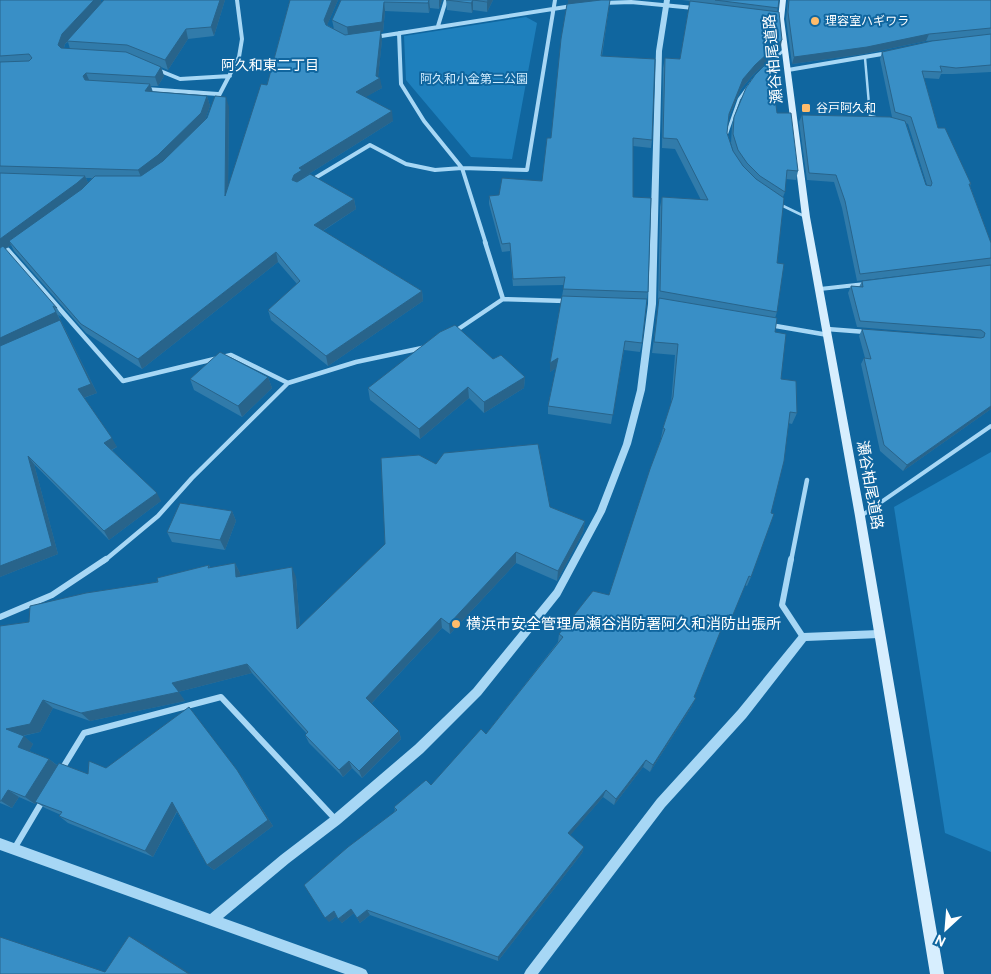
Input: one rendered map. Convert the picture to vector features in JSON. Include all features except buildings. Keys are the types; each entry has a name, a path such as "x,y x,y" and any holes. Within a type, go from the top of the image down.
{"main road":[{"name":"瀬谷柏尾道路","path":"783,0 781,19 784,49 806,217 860,516 937,974"}],"street":[{"path":"212,109 218,94 230,76 239,57 242,39 237,0"},
{"path":"438,26 446,0"},
{"path":"306,183 370,145 406,164 435,170 462,168 527,170 553,8 556,0"},
{"path":"213,919 285,859 336,820 419,749 477,692 557,594 601,512 627,444 641,390 652,305 658,51 666,2"},
{"path":"601,3 666,2 698,9"},
{"path":"373,38 438,26 582,5"},
{"path":"772,18 781,19"},
{"path":"398,33 401,84 424,121 462,168 503,299"},
{"path":"788,70 892,53"},
{"path":"155,69 180,79 230,76"},
{"path":"139,89 218,94"},
{"path":"16,245 6,252 123,381 231,355 288,383"},
{"path":"452,334 503,299 570,301"},
{"path":"62,326 71,322"},
{"path":"763,324 828,332 877,333"},
{"path":"0,616 52,595 114,554 158,516 192,478 288,383 356,362 417,350 426,346"},
{"path":"803,637 782,605 807,480"},
{"path":"530,974 661,803 742,714 803,637 879,634"},
{"path":"59,774 84,733 221,697 336,820"},
{"path":"14,849 49,791"},
{"path":"0,844 362,974"}],"lane":[{"path":"765,68 784,49"},
{"path":"865,58 870,116 879,118"},
{"path":"726,138 732,113 746,87 759,74"},
{"path":"776,203 806,217"},
{"path":"820,289 867,283"},
{"path":"860,516 991,426"}],"green space":[{"name":"阿久和小金第二公園","path":"526,17 537,23 512,159 471,157 406,80 404,36"},
{"path":"991,452 991,852 945,833 894,507"}],"place":[{"name":"理容室ハギワラ","path":"815,21"},
{"name":"谷戸阿久和","path":"806,108"},
{"name":"横浜市安全管理局瀬谷消防署阿久和消防出張所","path":"456,624"}],"district":[{"name":"阿久和東二丁目","path":"270,65"}]}
